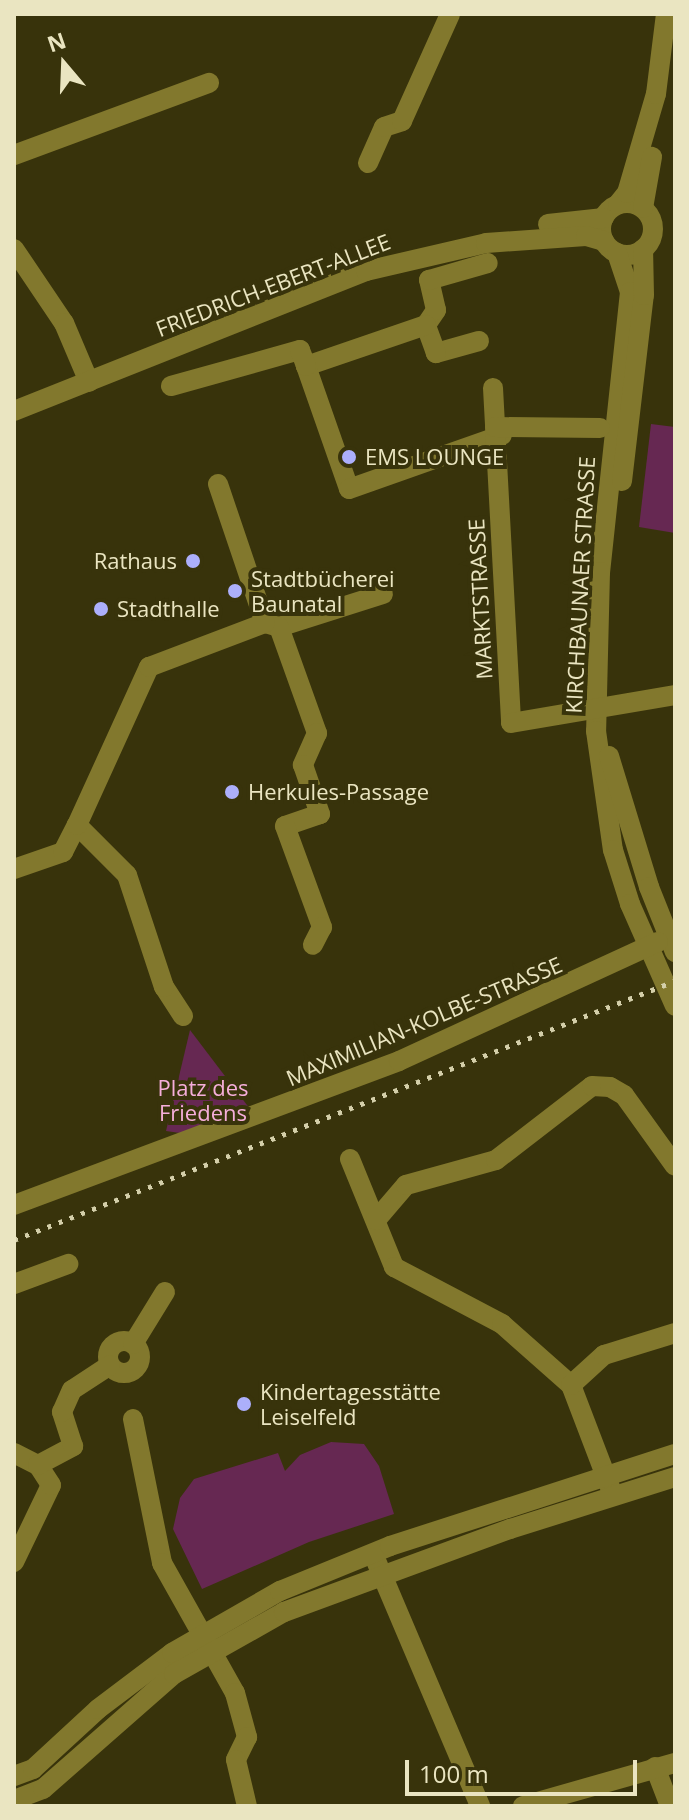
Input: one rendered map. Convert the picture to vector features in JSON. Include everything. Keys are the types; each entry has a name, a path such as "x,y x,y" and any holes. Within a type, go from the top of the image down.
{"street":[{"path":"368,163 384,127 402,121 450,14"},
{"path":"611,211 627,193 656,94 666,14"},
{"path":"643,208 675,40"},
{"path":"14,155 209,83"},
{"name":"FRIEDRICH-EBERT-ALLEE","path":"14,411 86,376 362,259 485,230 643,208"},
{"name":"KIRCHBAUNAER STRASSE","path":"643,208 654,229 643,249 644,295 614,538 601,706 612,773 671,944"},
{"name":"KIRCHBAUNAER STRASSE","path":"611,211 610,247 630,292 600,572 601,706 613,850 647,947 675,1006"},
{"name":"FRIEDRICH-EBERT-ALLEE","path":"14,398 86,376 341,281 423,256 501,242 586,236 610,247 643,249"},
{"path":"14,249 64,323 86,376"},
{"path":"306,366 426,325 436,310 429,280 488,263"},
{"path":"426,325 436,353 479,341"},
{"path":"171,386 300,350 349,489 498,433 600,428"},
{"name":"MARKTSTRASSE","path":"493,388 498,433 497,466 511,723 601,706"},
{"path":"218,484 317,733 303,765 320,814 285,826 322,927 313,945"},
{"path":"14,869 63,852 149,667 272,625 383,594"},
{"path":"601,706 675,695"},
{"path":"77,825 127,875 164,987 183,1016"},
{"name":"MAXIMILIAN-KOLBE-STRASSE","path":"14,1205 411,1057 647,947 671,944"},
{"path":"376,1220 406,1185 496,1160 592,1086 610,1087 624,1095 675,1166"},
{"path":"350,1159 394,1267 502,1324 571,1385 610,1487"},
{"path":"14,1284 68,1264"},
{"path":"14,1562 51,1485 27,1460 73,1446 62,1412 72,1390 110,1365 113,1345 133,1344 165,1292"},
{"path":"571,1385 604,1355 675,1333"},
{"path":"133,1419 147,1476 155,1541 175,1595 230,1681 247,1737 236,1760 247,1806"},
{"path":"14,1776 33,1769 128,1684 206,1643 610,1487 675,1454"},
{"path":"14,1800 43,1789 206,1643 280,1591 373,1552 610,1487 675,1477"},
{"path":"373,1552 480,1806"},
{"path":"523,1806 665,1765 670,1806"}],"green space":[{"path":"651,424 675,427 675,533 639,527"},
{"name":"Platz des Friedens","path":"190,1030 250,1109 180,1133 166,1131"},
{"path":"331,1442 364,1444 379,1466 394,1514 309,1542 202,1589 173,1529 180,1498 194,1479 278,1453 285,1471 300,1455"}],"railway":[{"path":"14,1240 675,981"}],"place":[{"name":"EMS LOUNGE","path":"349,457"},
{"name":"Rathaus","path":"193,561"},
{"name":"Stadtbücherei Baunatal","path":"235,591"},
{"name":"Stadthalle","path":"101,609"},
{"name":"Herkules-Passage","path":"232,792"},
{"name":"Kindertagesstätte Leiselfeld","path":"244,1404"}]}
